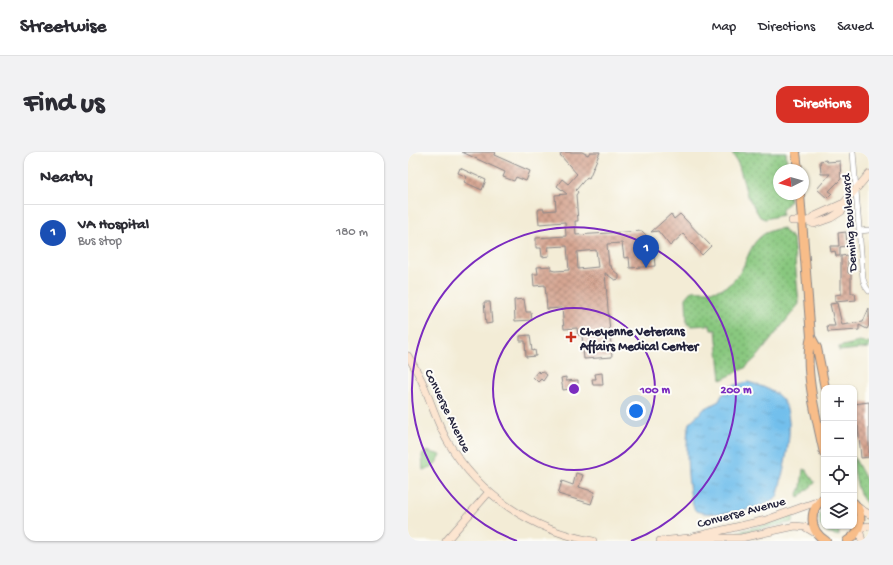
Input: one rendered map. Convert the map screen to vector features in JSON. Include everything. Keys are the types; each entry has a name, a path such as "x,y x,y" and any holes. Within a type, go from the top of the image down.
{"main road":[{"path":"796,152 797,164"},
{"path":"792,221 805,221 844,203 869,174"},
{"path":"801,200 805,221 811,337 807,350 810,378 821,437"},
{"path":"811,337 817,348 823,385"},
{"name":"Converse Avenue","path":"408,356 424,385 448,441 464,466 490,492 522,516 542,526 570,536 593,541"},
{"path":"446,541 490,492"},
{"name":"Converse Avenue","path":"689,538 707,532 766,520 821,500"},
{"path":"821,502 816,507 812,516 813,526 818,537 826,541"},
{"path":"857,506 869,514"},
{"path":"857,508 860,517 859,528 862,541"},
{"name":"Converse Avenue","path":"660,541 689,538 741,538 795,526 804,527 818,537"},
{"path":"847,541 855,535 859,528 869,526"}],"street":[{"name":"Deming Boulevard","path":"853,152 863,279 866,288 869,291"},
{"path":"860,231 869,230"}],"green space":[{"path":"732,152 786,152 787,164 773,164 773,200 790,200 782,210 782,215 765,219 760,217 747,195 739,166"},
{"path":"783,228 784,231 793,238 799,304 758,356 745,368 721,380 716,330 711,330 710,325 692,326 687,324 686,298 692,291 715,290 723,288 733,281 740,273 753,245 760,237 769,231"},
{"path":"859,342 869,343 869,348 839,351 839,347"},
{"path":"427,451 441,455 434,466 423,470 422,455"},
{"path":"857,463 869,485 869,506 861,496 857,483"},
{"path":"803,469 806,470 815,483 799,497 797,496 801,487"},
{"path":"821,513 821,527 820,526 819,517"},
{"path":"794,514 793,522 737,534 737,532 770,523"},
{"path":"824,529 839,529 839,536 830,534"}],"water":[{"path":"748,382 768,389 779,396 785,405 788,416 788,443 778,495 763,505 740,511 715,514 696,511 693,505 689,483 687,441 689,423 704,409 719,401 722,395 731,386"}],"building":[{"path":"462,152 495,152 494,155 530,171 526,181 516,177 514,181 503,177 505,172"},
{"path":"562,152 582,152 588,155 590,152 600,152 589,178 587,177 576,190 578,192 576,195 578,221 575,221 576,235 642,231 653,242 655,266 630,268 629,257 624,258 622,243 607,244 609,266 611,266 612,269 619,275 619,279 615,280 605,273 612,357 584,359 582,335 578,335 577,328 564,329 562,308 547,309 545,285 534,286 533,274 538,274 537,267 551,266 551,270 555,271 569,270 567,246 548,247 549,256 542,257 541,248 536,248 536,238 566,236 565,222 539,224 538,211 539,209 544,209 544,211 556,210 555,195 567,194 557,186 562,179 568,184 577,174 560,155","holes":["596,250 598,267 578,269 577,252"]},
{"path":"826,160 827,162 840,161 841,179 829,191 832,193 827,198 817,189 830,174 821,174 820,161"},
{"path":"460,168 486,180 482,190 464,182 467,177 458,173"},
{"path":"671,214 674,219 680,214 711,246 702,255 683,234 670,246 658,231 651,232"},
{"path":"846,232 847,246 840,247 840,256 836,256 835,251 831,252 830,246 839,246 838,233"},
{"path":"848,255 848,273 851,273 851,293 855,293 856,300 835,302 835,295 841,294 841,256"},
{"path":"524,299 526,312 531,312 532,320 515,321 514,300"},
{"path":"484,302 490,302 492,323 486,324"},
{"path":"837,303 842,325 863,322 869,308 869,325 867,329 859,325 859,330 828,332 827,326 835,326 830,304"},
{"path":"530,335 532,351 535,350 536,356 526,357 525,341 520,341 520,336"},
{"path":"538,371 540,373 542,371 547,375 543,381 541,379 538,382 533,377"},
{"path":"602,373 603,385 593,385 592,379 596,379 595,374"},
{"path":"566,377 566,381 578,380 578,384 569,385 570,389 563,390 561,378"},
{"path":"869,402 869,457 861,458 857,426 857,404"},
{"path":"576,473 583,475 579,487 595,492 591,504 558,494 562,481 573,485"}],"place":[{"name":"VA Hospital","path":"646,268"},
{"name":"Cheyenne Veterans Affairs Medical Center","path":"571,337"}]}
